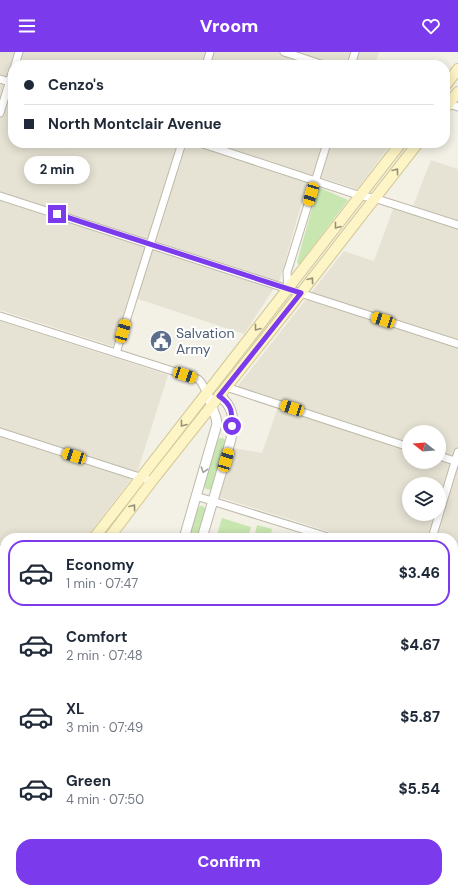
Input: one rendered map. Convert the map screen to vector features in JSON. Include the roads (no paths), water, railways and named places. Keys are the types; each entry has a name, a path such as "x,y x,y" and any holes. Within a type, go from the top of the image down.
{"main road":[{"path":"450,79 458,69"},
{"path":"450,104 458,92"},
{"path":"98,533 362,196 397,148"},
{"path":"113,533 212,406 222,391 301,293 414,148"}],"street":[{"path":"284,52 309,60"},
{"path":"0,113 8,91"},
{"path":"116,353 180,148"},
{"path":"216,148 362,196 374,198 458,225"},
{"path":"288,289 287,272 325,148"},
{"path":"0,196 458,344"},
{"path":"0,316 198,379 201,382 212,406 217,424 185,533"},
{"path":"222,391 402,445"},
{"path":"203,533 230,446 232,426 231,407 222,391"},
{"path":"0,432 152,482"},
{"path":"434,533 457,462 458,452"},
{"path":"446,458 457,462"},
{"path":"196,496 213,500 315,533"}],"place":[{"name":"Salvation Army","path":"161,341"}]}
